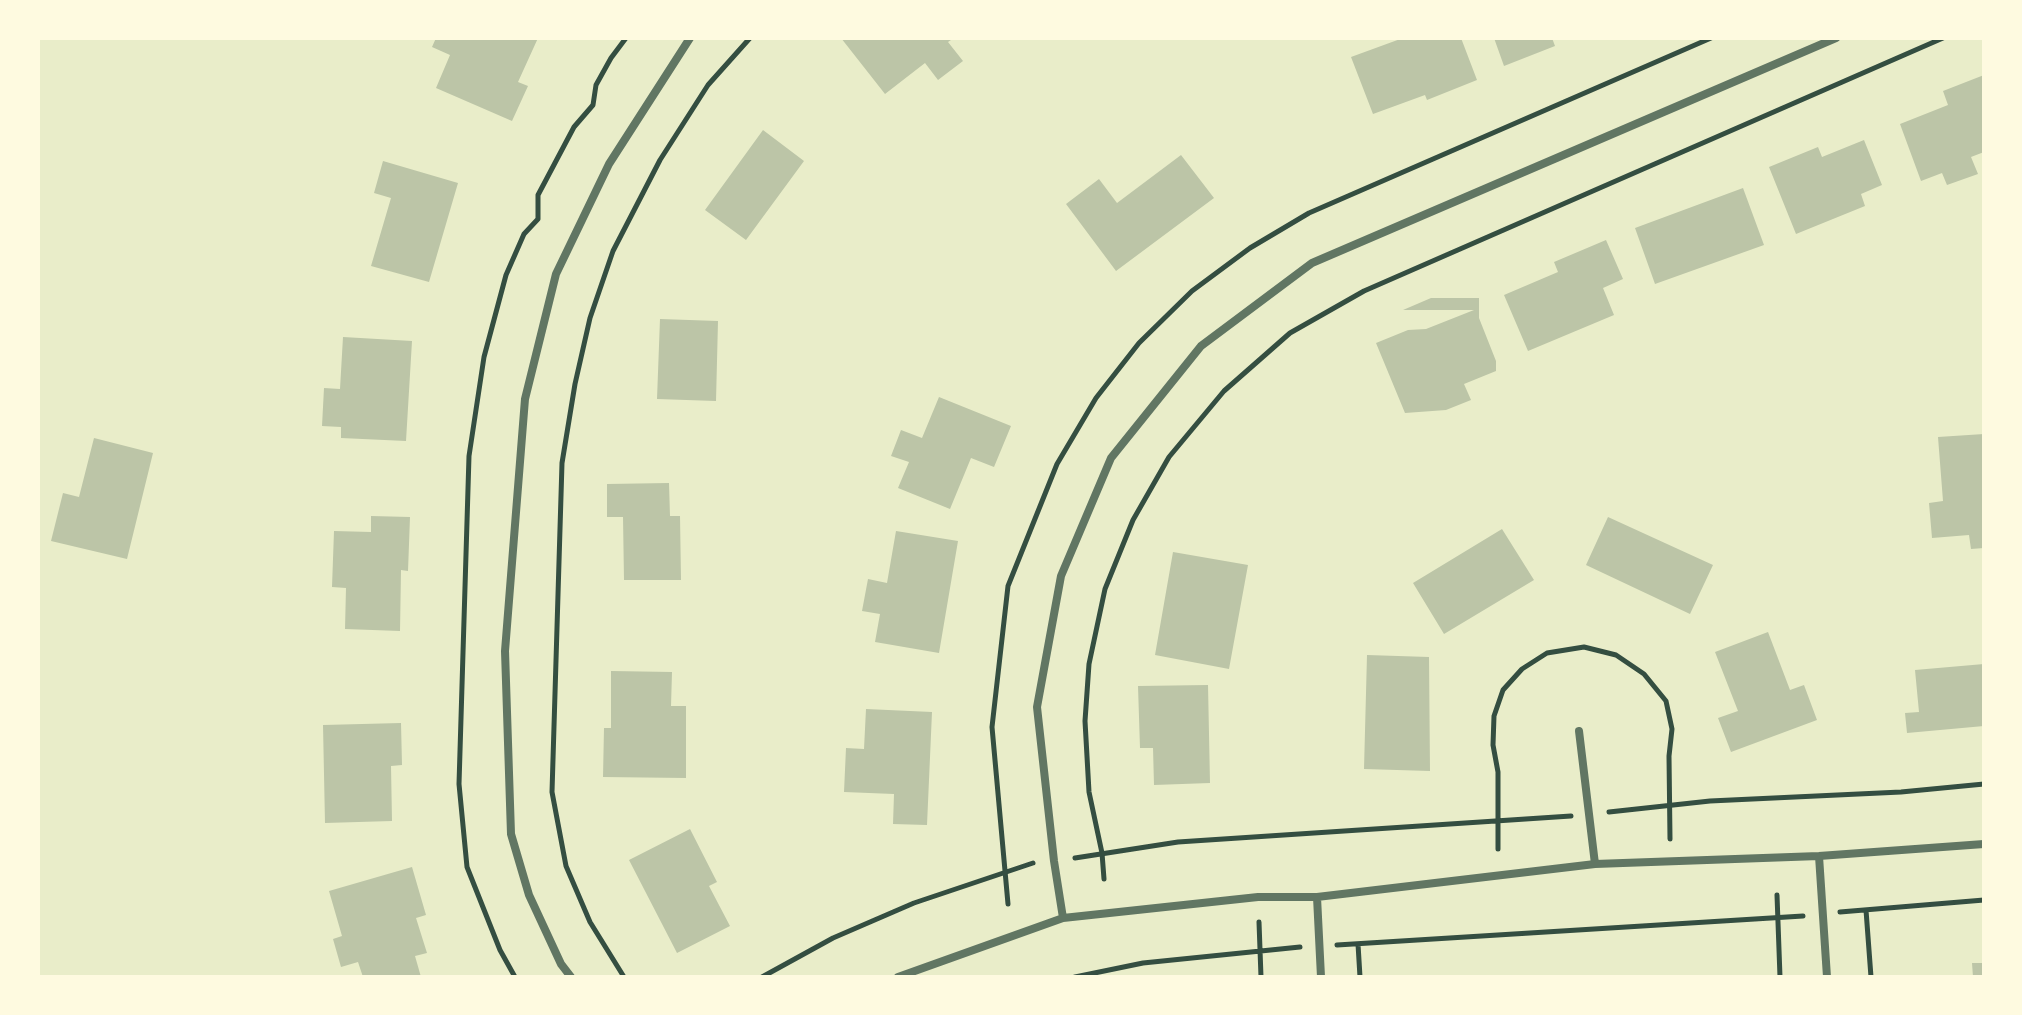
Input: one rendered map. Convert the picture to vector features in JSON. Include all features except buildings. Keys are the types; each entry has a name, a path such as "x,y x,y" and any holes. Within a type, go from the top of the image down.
{"street":[{"path":"571,977 561,964 529,895 511,834 505,651 525,399 556,274 609,164 690,38"},
{"path":"1063,918 1037,707 1061,576 1111,458 1201,346 1312,263 1836,38"},
{"path":"1579,731 1595,864"},
{"path":"898,977 1063,918 1258,897 1317,897 1595,864 1819,856 1984,844"},
{"path":"1819,856 1827,977"},
{"path":"1317,897 1321,977"}],"path":[{"path":"624,977 590,922 566,866 552,792 562,463 590,318 613,251 660,160 708,85 750,38"},
{"path":"1008,904 992,727 1008,586 1057,464 1096,398 1139,343 1192,291 1250,248 1309,213 1711,38"},
{"path":"1104,879 1102,853 1089,792 1085,721 1089,664 1105,589 1133,520 1169,457 1224,391 1290,333 1364,291 1943,38"},
{"path":"762,977 860,926 914,903 1026,864 1178,842 1589,814 1710,801 1901,792 1984,784"},
{"path":"1777,895 1780,977"},
{"path":"1075,977 1143,963 1259,950 1823,914 1984,900"},
{"path":"1866,910 1871,977"},
{"path":"1259,922 1261,977"},
{"path":"1358,944 1360,977"}]}
